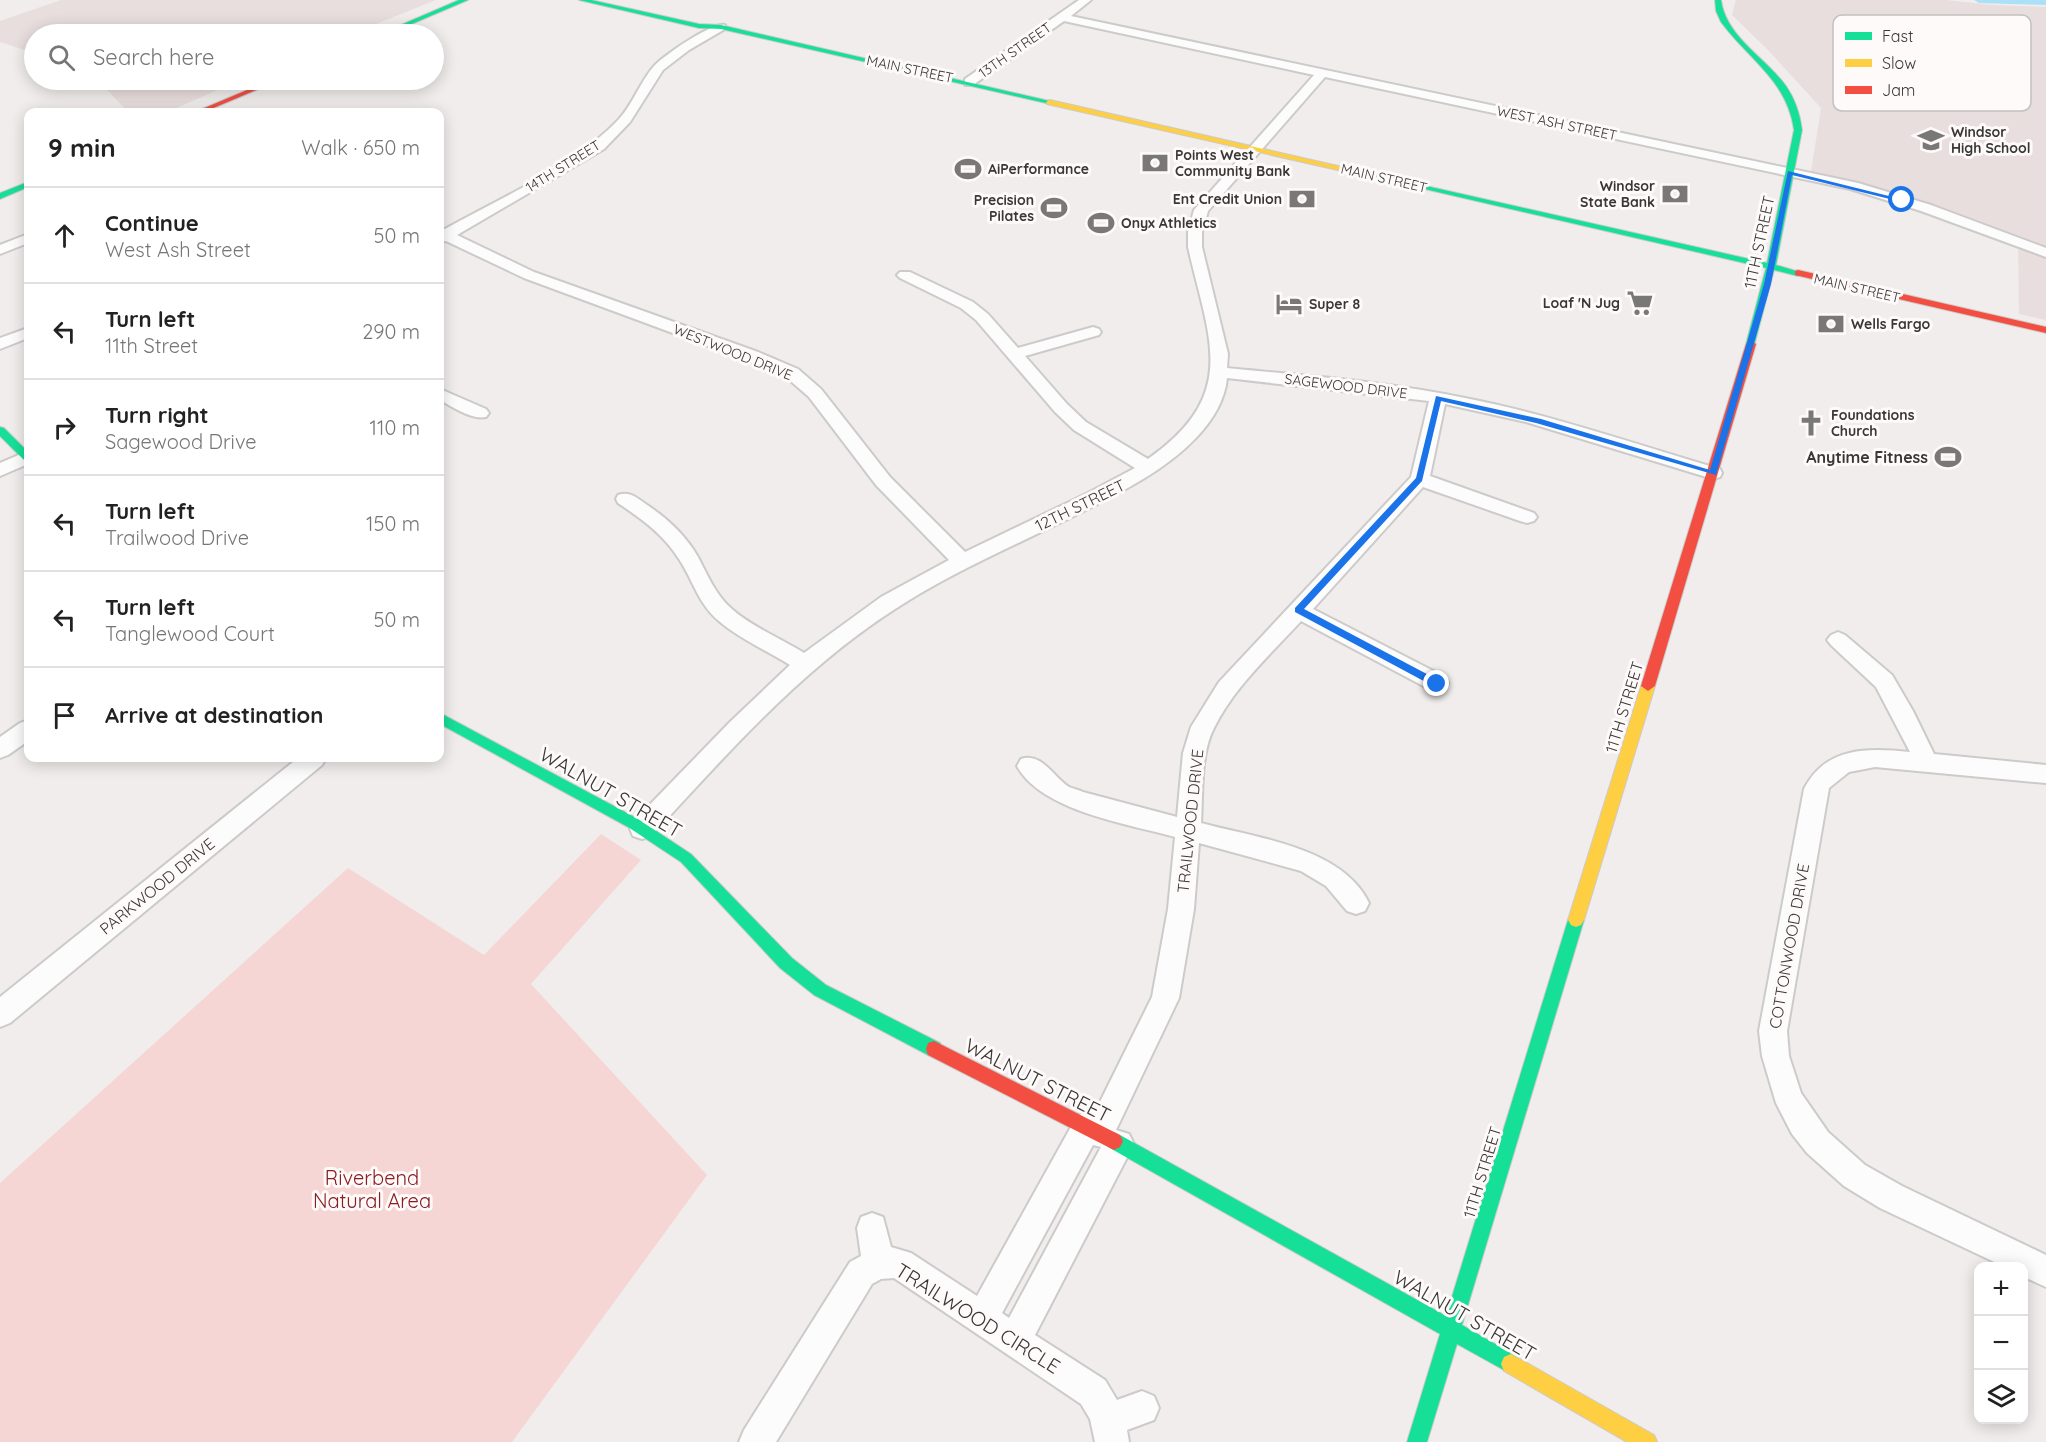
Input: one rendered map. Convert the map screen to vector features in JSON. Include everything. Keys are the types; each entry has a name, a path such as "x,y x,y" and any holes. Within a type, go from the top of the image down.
{"street":[{"path":"406,24 465,0"},
{"name":"MAIN STREET","path":"582,0 699,26 721,27 969,82 2046,330"},
{"name":"MAIN STREET","path":"625,0 710,19 721,27"},
{"name":"13TH STREET","path":"969,82 1086,0"},
{"name":"11TH STREET","path":"1417,1442 1713,473 1750,350 1771,268 1798,130 1795,106 1780,82 1724,23 1717,9 1718,0"},
{"name":"WEST ASH STREET","path":"1061,17 1790,172 1902,200 2046,253"},
{"name":"14TH STREET","path":"444,233 571,164 599,146 626,119 659,68 685,48 721,27"},
{"name":"12TH STREET","path":"642,829 790,676 880,608 963,562 1122,485 1180,444 1199,423 1218,387 1221,372 1220,354 1196,254 1195,232 1201,210 1322,73"},
{"path":"209,108 252,90"},
{"path":"0,196 24,186"},
{"name":"WESTWOOD DRIVE","path":"444,236 529,275 752,356 792,374 815,393 883,481 963,562"},
{"path":"0,250 24,240"},
{"path":"905,275 967,305 990,325 1080,426 1149,468"},
{"path":"1015,354 1092,332"},
{"path":"0,344 24,335"},
{"name":"SAGEWOOD DRIVE","path":"1221,372 1396,390 1438,398 1538,421 1713,473"},
{"path":"444,396 480,413"},
{"path":"1438,398 1420,479 1527,518"},
{"path":"0,430 24,453"},
{"path":"0,470 24,459"},
{"name":"TRAILWOOD DRIVE","path":"1102,1134 1165,998 1180,909 1195,753 1202,727 1227,688 1420,479"},
{"path":"625,499 653,518 671,535 688,557 707,594 726,616 806,664"},
{"path":"1298,610 1437,684"},
{"path":"1838,640 1884,681 1902,711 1926,762"},
{"name":"WALNUT STREET","path":"444,720 642,829 686,858 786,963 820,990 1102,1134 1647,1442"},
{"path":"0,749 24,732"},
{"name":"COTTONWOOD DRIVE","path":"2046,774 1926,762 1861,759 1831,770 1820,781 1816,789 1773,1031 1776,1064 1792,1110 1815,1139 1841,1164 1874,1188 2046,1271"},
{"name":"PARKWOOD DRIVE","path":"0,1014 309,762"},
{"path":"1029,766 1060,793 1079,801 1308,862 1335,878 1356,903"},
{"path":"982,1318 1102,1134"},
{"path":"1015,1340 1102,1134"},
{"path":"872,1228 878,1264"},
{"name":"TRAILWOOD CIRCLE","path":"756,1442 861,1273 878,1264 892,1262 900,1264 1093,1392 1101,1401 1110,1431"},
{"path":"1110,1431 1142,1408"}],"shaded area":[{"path":"61,0 436,0 376,24 24,24 24,50 0,42 0,21"},
{"name":"Windsor High School","path":"1736,0 1946,0 2046,7 2046,320 2019,314 2018,239 1915,200 1811,172 1821,108 1768,50 1732,15"},
{"path":"107,90 218,90 176,108 124,108"}],"green space":[{"name":"Riverbend Natural Area","path":"601,834 641,860 531,984 707,1175 512,1442 0,1442 0,1183 348,868 484,955"}],"waterway":[{"path":"1979,0 2046,2"}],"traffic: fast":[{"path":"407,24 465,0"},
{"path":"582,0 699,26 721,27 1050,102"},
{"path":"1718,0 1719,11 1733,34 1783,87 1793,108 1798,130 1774,254 1751,344"},
{"path":"1351,171 1798,273"},
{"path":"0,196 24,186"},
{"path":"0,430 24,454"},
{"path":"444,720 633,823 686,858 786,963 820,990 934,1049"},
{"path":"1417,1442 1576,920"},
{"path":"1114,1141 1369,1282 1511,1364"}],"traffic: slow":[{"path":"1050,102 1351,171"},
{"path":"1576,920 1648,686"},
{"path":"1511,1364 1647,1442"}],"traffic: jam":[{"path":"209,108 252,90"},
{"path":"1798,273 2046,330"},
{"path":"1648,686 1751,344"},
{"path":"934,1049 1114,1141"}],"place":[{"name":"Windsor High School","path":"1931,140"},
{"name":"Points West Community Bank","path":"1155,163"},
{"name":"AiPerformance","path":"968,169"},
{"name":"Windsor State Bank","path":"1675,194"},
{"name":"Ent Credit Union","path":"1302,199"},
{"name":"Precision Pilates","path":"1054,208"},
{"name":"Onyx Athletics","path":"1101,223"},
{"name":"Loaf 'N Jug","path":"1640,303"},
{"name":"Super 8","path":"1289,304"},
{"name":"Wells Fargo","path":"1831,324"},
{"name":"Foundations Church","path":"1811,423"},
{"name":"Anytime Fitness","path":"1948,457"}],"route":[{"path":"1437,684 1298,610 1420,479 1438,398 1538,421 1713,473 1767,284 1790,172 1902,200"}]}
